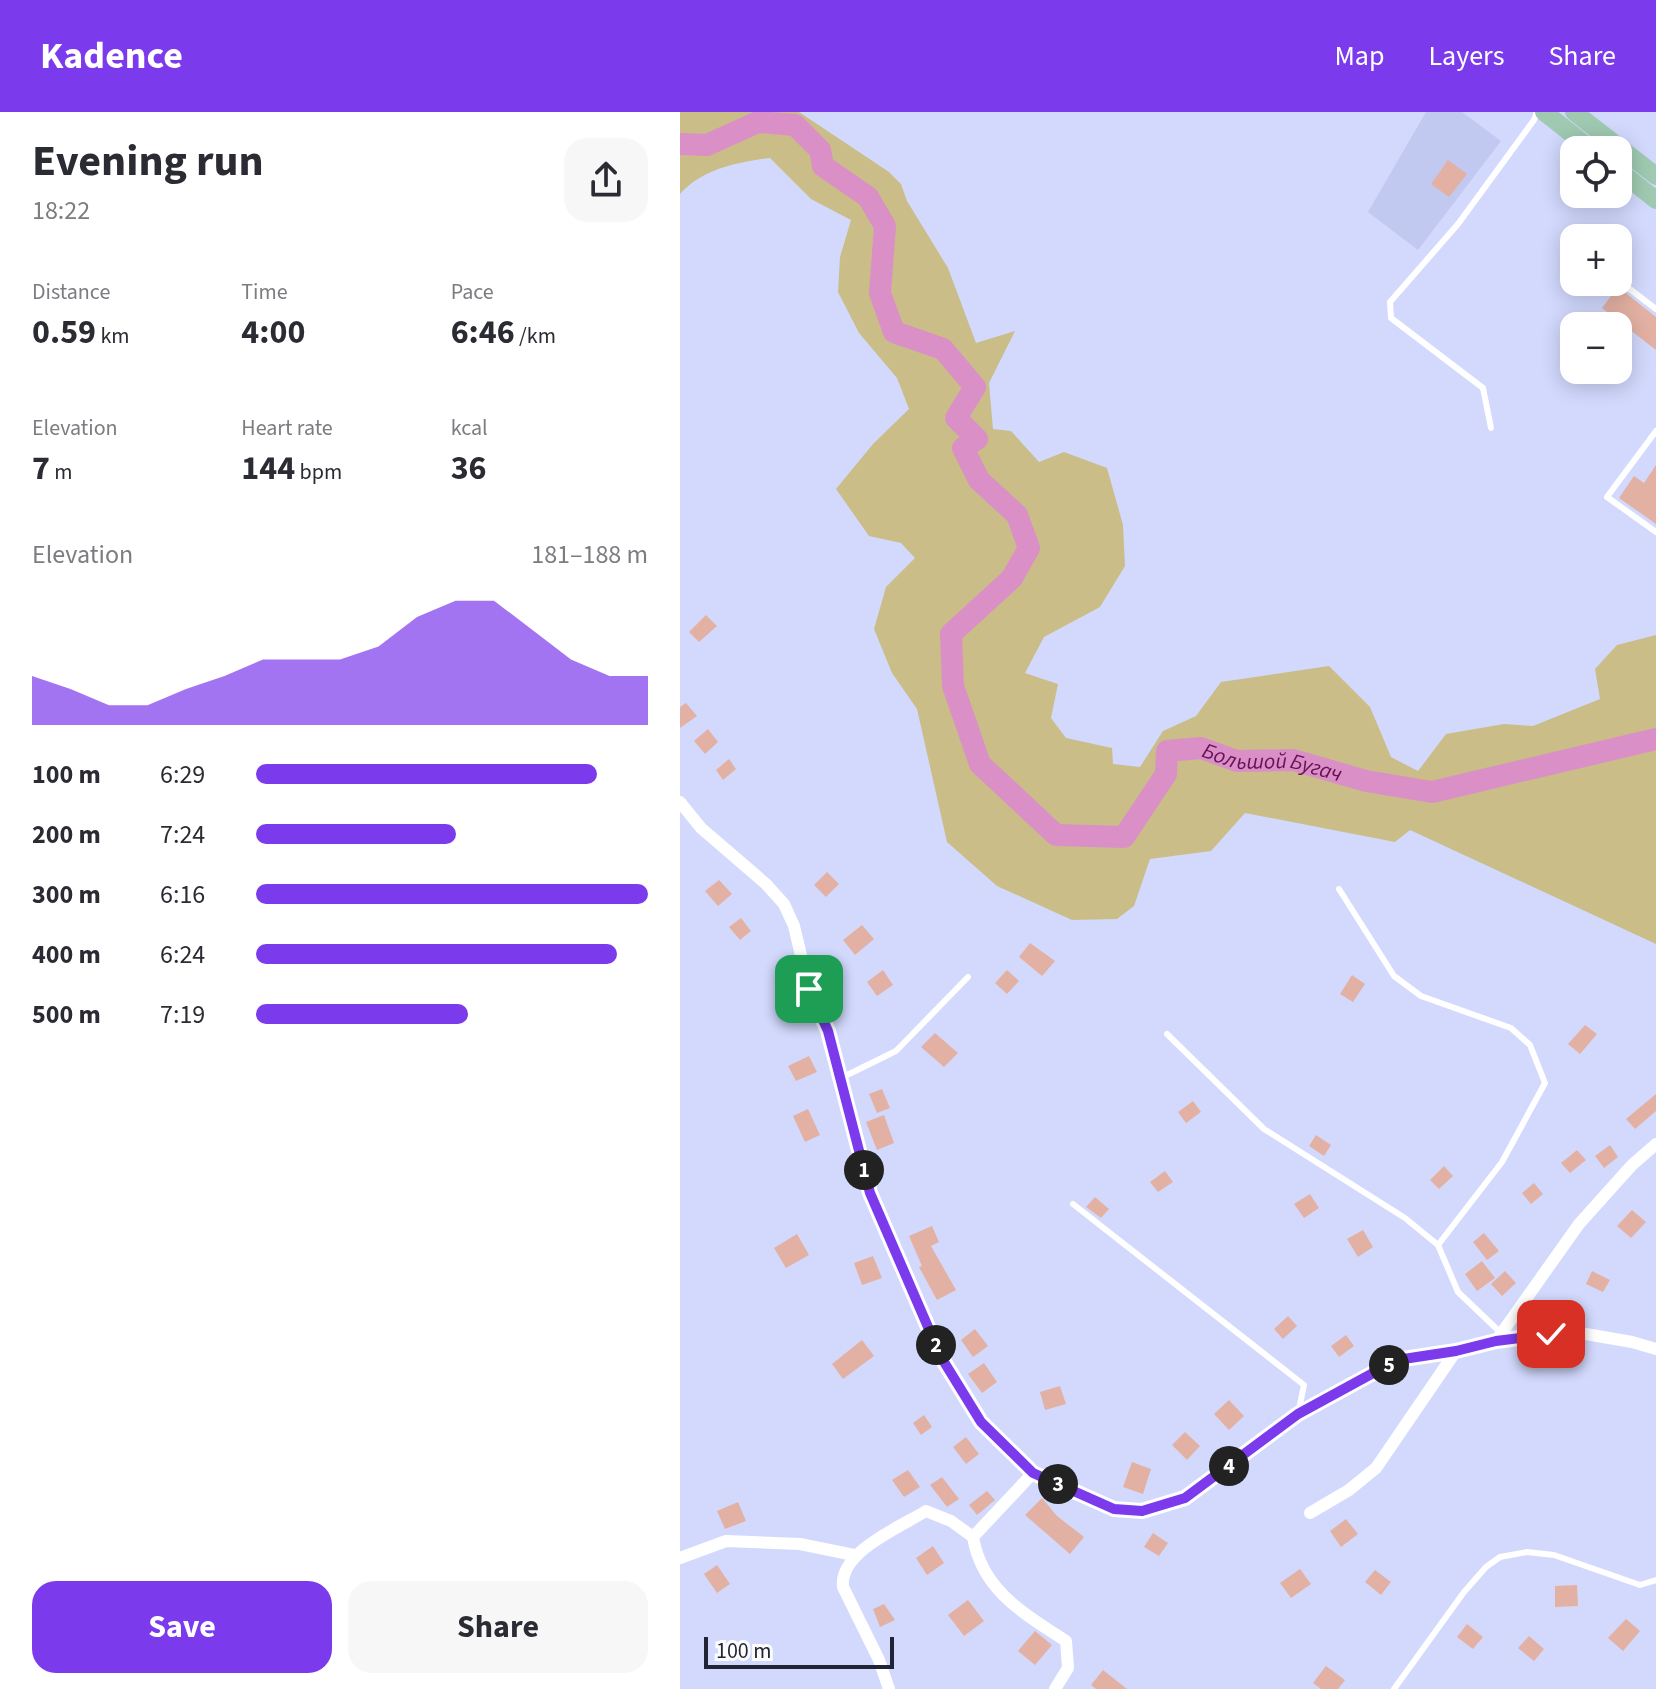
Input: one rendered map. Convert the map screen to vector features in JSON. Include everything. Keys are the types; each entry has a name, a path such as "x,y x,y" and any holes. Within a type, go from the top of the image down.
{"main road":[{"path":"1544,112 1574,136"},
{"path":"1576,112 1656,176"},
{"path":"1632,181 1656,200"}],"street":[{"path":"680,802 701,828 766,884 784,904 794,926 809,989 828,1031 870,1193 941,1357 981,1422 1033,1473 1114,1509 1142,1511 1185,1498 1298,1414 1397,1360 1456,1351 1499,1338 1551,1334 1586,1334 1656,1349"},
{"path":"1499,1338 1579,1224 1632,1165 1656,1144"},
{"path":"1310,1513 1349,1490 1376,1468 1456,1351"},
{"path":"973,1537 1033,1473"},
{"path":"889,1689 879,1660 843,1587 842,1577 854,1555 926,1511 951,1521 973,1537 983,1569 1009,1603 1066,1641 1068,1668 1055,1689"},
{"path":"680,1558 726,1541 800,1544 854,1555"}],"lane":[{"path":"1491,428 1483,388 1391,318 1390,302 1458,224 1537,112"},
{"path":"1632,291 1656,309"},
{"path":"1656,431 1607,497 1656,532"},
{"path":"1339,889 1394,976 1421,996 1511,1028 1530,1045 1545,1083 1502,1162 1438,1245"},
{"path":"841,1078 896,1051 968,977"},
{"path":"1167,1034 1264,1129 1405,1218 1438,1245 1458,1292 1499,1338"},
{"path":"1073,1204 1304,1385 1298,1414"},
{"path":"1394,1689 1464,1592 1486,1567 1500,1557 1527,1552 1554,1555 1640,1585 1656,1580"}],"shaded area":[{"path":"680,112 799,112 889,172 901,184 907,201 948,268 976,343 1015,331 989,383 993,429 1011,431 1039,462 1064,452 1107,468 1123,525 1125,566 1100,607 1044,637 1025,673 1058,684 1051,718 1066,738 1112,748 1113,764 1140,767 1163,731 1196,716 1221,682 1329,666 1370,707 1391,757 1418,771 1446,734 1504,724 1533,726 1600,699 1595,669 1617,645 1656,635 1656,944 1410,830 1395,842 1245,813 1211,851 1150,859 1134,906 1117,919 1072,920 997,886 947,842 917,709 892,673 874,629 886,587 915,558 901,543 869,536 836,489 873,444 909,409 897,378 859,333 838,292 840,257 851,220 811,199 770,158 710,173 680,194"},
{"path":"1426,112 1462,112 1501,141 1418,250 1368,212"}],"building":[{"path":"1448,160 1467,174 1449,197 1431,184"},
{"path":"1611,296 1629,296 1656,317 1656,350 1632,331 1632,312 1607,312 1602,308"},
{"path":"1656,465 1656,524 1619,498 1634,476 1644,483"},
{"path":"706,615 717,626 699,642 689,632"},
{"path":"686,703 697,716 680,728 680,707"},
{"path":"708,729 718,742 705,754 694,741"},
{"path":"729,759 736,769 723,780 716,770"},
{"path":"827,872 839,884 826,897 814,885"},
{"path":"719,880 732,894 718,906 705,891"},
{"path":"741,918 751,931 740,940 729,927"},
{"path":"862,925 874,939 855,955 843,940"},
{"path":"1030,943 1055,961 1042,976 1019,957"},
{"path":"883,970 893,985 877,996 867,982"},
{"path":"1007,970 1019,981 1007,994 995,983"},
{"path":"1352,975 1365,984 1353,1002 1340,994"},
{"path":"1585,1025 1597,1034 1580,1054 1568,1044"},
{"path":"935,1033 958,1053 944,1067 921,1047"},
{"path":"809,1056 817,1072 796,1081 788,1066"},
{"path":"882,1089 890,1108 877,1113 869,1094"},
{"path":"1656,1094 1656,1111 1635,1129 1626,1119"},
{"path":"1193,1101 1201,1112 1186,1123 1178,1112"},
{"path":"808,1109 820,1135 805,1142 793,1116"},
{"path":"884,1115 894,1143 877,1150 866,1122"},
{"path":"1316,1135 1331,1145 1324,1156 1309,1146"},
{"path":"1610,1145 1618,1157 1604,1168 1595,1156"},
{"path":"1577,1150 1586,1160 1570,1173 1561,1163"},
{"path":"1444,1166 1453,1176 1439,1189 1430,1180"},
{"path":"1165,1171 1173,1182 1158,1192 1150,1182"},
{"path":"1534,1183 1543,1194 1531,1204 1522,1193"},
{"path":"1310,1194 1319,1208 1304,1218 1294,1204"},
{"path":"1095,1197 1109,1209 1101,1218 1086,1207"},
{"path":"1632,1210 1646,1222 1631,1238 1617,1226"},
{"path":"932,1226 939,1242 931,1246 956,1290 937,1300 919,1267 922,1266 909,1236"},
{"path":"1363,1230 1373,1247 1358,1257 1347,1239"},
{"path":"1484,1233 1499,1251 1487,1260 1473,1242"},
{"path":"797,1234 809,1255 786,1268 774,1248"},
{"path":"873,1256 882,1278 862,1285 854,1263"},
{"path":"1482,1261 1495,1278 1477,1291 1465,1274"},
{"path":"1505,1271 1516,1283 1502,1296 1491,1284"},
{"path":"1592,1271 1610,1280 1603,1292 1586,1284"},
{"path":"1288,1316 1297,1326 1283,1339 1274,1329"},
{"path":"975,1329 988,1346 973,1357 961,1340"},
{"path":"1346,1335 1354,1346 1339,1357 1331,1346"},
{"path":"862,1340 874,1356 843,1379 832,1364"},
{"path":"984,1363 997,1382 982,1393 968,1374"},
{"path":"1060,1386 1066,1404 1045,1410 1040,1392"},
{"path":"1229,1400 1244,1416 1229,1430 1214,1414"},
{"path":"924,1415 932,1427 921,1435 913,1423"},
{"path":"1185,1432 1200,1446 1187,1460 1172,1445"},
{"path":"966,1437 979,1454 966,1464 953,1447"},
{"path":"1132,1462 1151,1469 1143,1494 1123,1487"},
{"path":"908,1470 920,1487 904,1497 892,1480"},
{"path":"942,1477 959,1499 947,1507 930,1485"},
{"path":"987,1491 995,1500 977,1515 969,1505"},
{"path":"1042,1498 1057,1516 1084,1537 1070,1554 1025,1515"},
{"path":"738,1502 746,1521 725,1529 717,1511"},
{"path":"1346,1519 1358,1534 1341,1547 1330,1531"},
{"path":"1153,1533 1168,1543 1159,1556 1144,1547"},
{"path":"933,1546 944,1563 927,1575 916,1558"},
{"path":"717,1565 730,1584 717,1593 704,1574"},
{"path":"1300,1569 1311,1584 1291,1598 1280,1583"},
{"path":"1375,1570 1391,1582 1381,1595 1365,1582"},
{"path":"1577,1585 1578,1606 1555,1607 1555,1586"},
{"path":"968,1600 984,1621 964,1636 948,1615"},
{"path":"884,1604 895,1620 880,1627 873,1609"},
{"path":"1626,1619 1640,1631 1623,1651 1608,1638"},
{"path":"1467,1624 1483,1637 1473,1649 1457,1637"},
{"path":"1035,1631 1052,1645 1035,1665 1018,1651"},
{"path":"1529,1636 1544,1649 1534,1661 1518,1648"},
{"path":"1326,1666 1345,1680 1338,1689 1321,1689 1313,1683"},
{"path":"1103,1670 1127,1689 1096,1689 1091,1685"}],"waterway":[{"name":"Большой Бугач","path":"680,144 707,145 758,122 795,125 820,150 823,166 868,197 885,226 880,293 894,332 943,349 975,387 956,418 977,439 963,448 979,480 1017,515 1029,548 1012,578 951,634 953,686 980,764 1056,835 1124,837 1166,774 1167,751 1201,748 1237,761 1293,760 1366,781 1432,792 1656,739"}],"route":[{"path":"809,989 828,1031 870,1193 941,1357 981,1422 1033,1473 1114,1509 1142,1511 1185,1498 1298,1414 1397,1360 1551,1334"}]}
